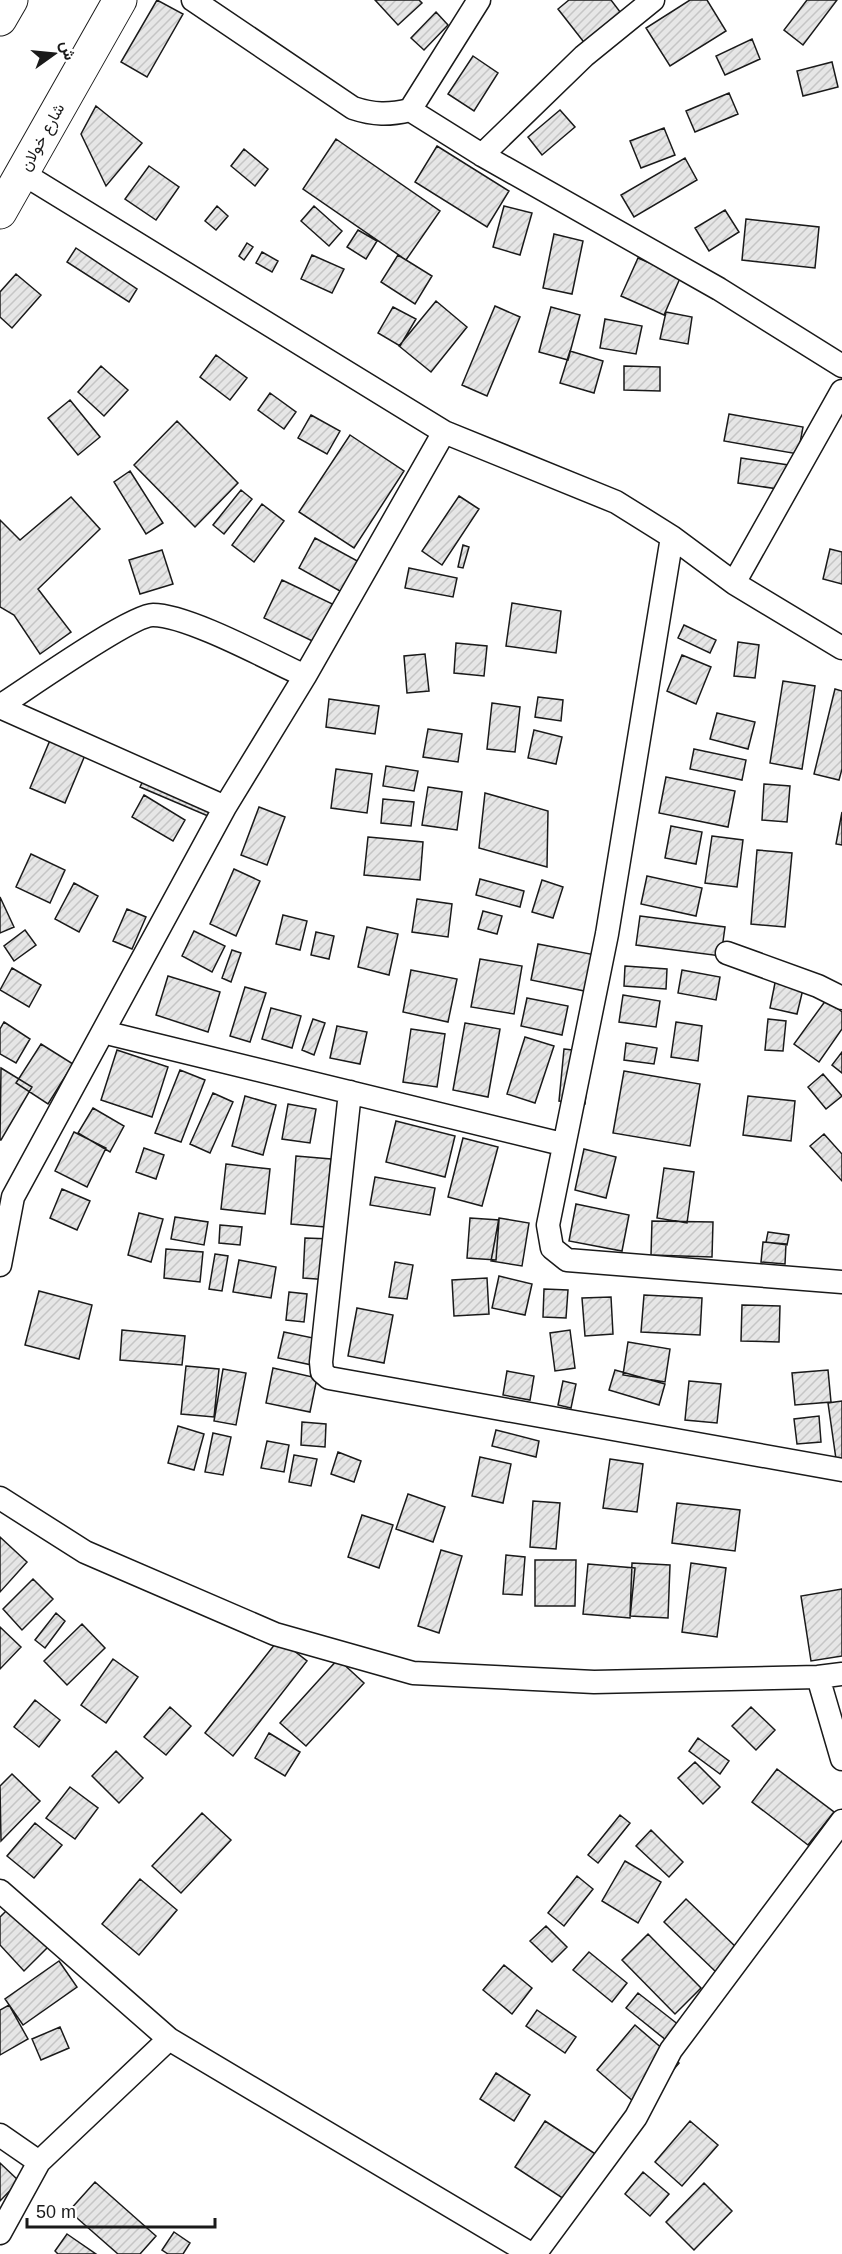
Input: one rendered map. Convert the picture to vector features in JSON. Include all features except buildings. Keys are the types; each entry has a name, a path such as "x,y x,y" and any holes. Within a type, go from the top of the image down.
{"main road":[{"path":"0,19 11,0"},
{"name":"شارع خولان","path":"0,212 120,0"}],"street":[{"path":"194,0 353,108 369,114 389,115 410,110 479,0"},
{"path":"483,155 584,56 653,0"},
{"path":"410,110 483,155 719,289 842,366"},
{"path":"22,173 444,432 616,502 672,537 734,583 842,648"},
{"path":"734,583 842,391"},
{"path":"0,1266 7,1193 103,1032 225,807 305,676 444,432"},
{"path":"672,537 607,934 562,1144 548,1225 552,1248 567,1260 842,1282"},
{"path":"0,706 121,627 151,615 180,620 305,676"},
{"path":"0,706 225,807"},
{"path":"727,953 818,986 842,998"},
{"path":"103,1032 562,1144"},
{"path":"350,1092 321,1362 322,1372 329,1378 842,1470"},
{"path":"1,1500 85,1552 275,1634 413,1673 594,1682 818,1677 842,1674"},
{"path":"818,1677 842,1760"},
{"path":"0,1891 169,2039 533,2254 636,2117 671,2050 842,1821"},
{"path":"0,2233 39,2162 169,2039"},
{"path":"0,2135 39,2162"}]}
